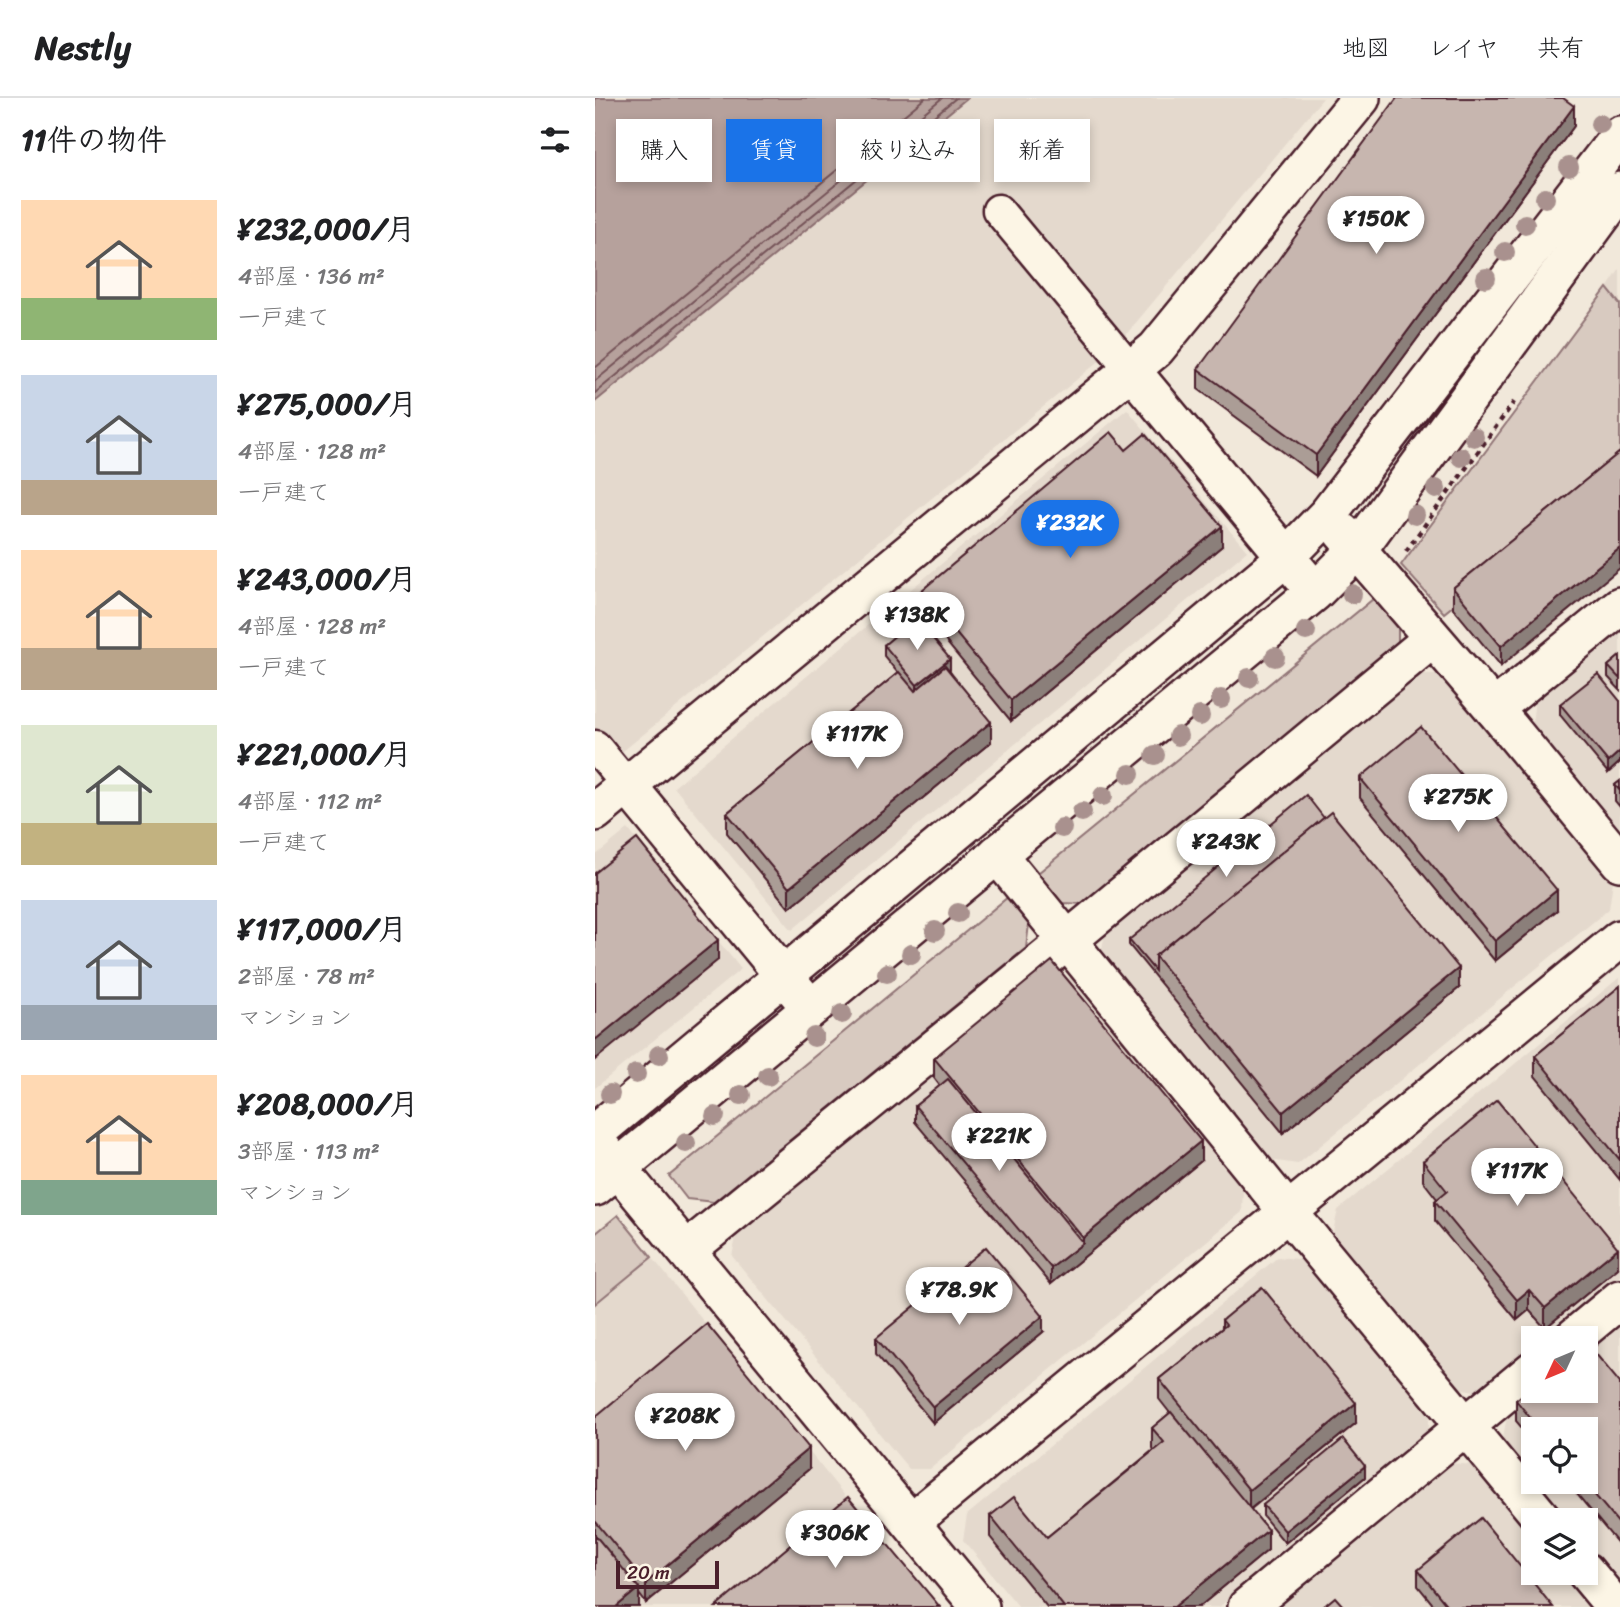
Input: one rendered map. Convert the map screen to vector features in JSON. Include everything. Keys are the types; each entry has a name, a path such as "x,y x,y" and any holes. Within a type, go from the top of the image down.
{"street":[{"path":"595,812 1156,349 1361,98"},
{"path":"595,1133 1286,557 1327,515 1620,135"},
{"path":"606,1178 1315,592 1358,549 1620,191"},
{"path":"998,210 1315,592"},
{"path":"1327,515 1495,709 1620,862"},
{"path":"1495,709 1620,606"},
{"path":"687,1250 1432,639"},
{"path":"595,746 786,975 811,1009"},
{"path":"997,854 1533,1508"},
{"path":"911,1522 1620,939"},
{"path":"595,1140 606,1178 687,1250 980,1607"},
{"path":"1588,1326 1620,1299"},
{"path":"1247,1607 1521,1380"},
{"path":"1597,1585 1615,1607"}],"path":[{"path":"1384,581 1514,402"}],"shaded area":[{"path":"967,98 1323,98 1114,349 595,774 595,402 864,182 980,182 980,119 941,119"},
{"path":"1620,269 1620,304 1607,288"},
{"path":"1607,288 1620,304 1620,470 1444,613 1401,565"},
{"path":"1127,409 1247,551 792,930 674,787"},
{"path":"1378,595 1398,620 1398,648 1088,904 1061,903 1038,873"},
{"path":"1620,629 1620,835 1532,725 1535,698"},
{"path":"1420,674 1444,674 1613,881 1609,909 1298,1164 1270,1160 1101,954 1106,928"},
{"path":"628,829 741,969 595,1088 595,856"},
{"path":"1008,897 1029,924 1026,948 714,1202 687,1199 669,1176"},
{"path":"1049,976 1074,978 1243,1189 1242,1212 930,1469 909,1469 732,1256 737,1233"},
{"path":"1620,977 1620,1279 1563,1326 1521,1326 1521,1360 1482,1392 1457,1388 1332,1236 1338,1210"},
{"path":"618,1215 652,1257 595,1304 595,1234"},
{"path":"652,1257 935,1607 595,1607 595,1304"},
{"path":"1278,1257 1306,1260 1430,1409 1428,1437 1219,1607 1019,1607 963,1540 967,1515"},
{"path":"1620,1323 1620,1587 1598,1560 1598,1508 1555,1508 1544,1494 1598,1494 1598,1417 1521,1417 1521,1466 1502,1443 1507,1416 1521,1404 1598,1404 1598,1342"},
{"path":"1448,1463 1475,1465 1521,1520 1521,1585 1576,1585 1594,1607 1274,1607"}],"water":[{"path":"595,98 967,98 941,119 836,119 836,182 864,182 595,402"}],"building":[{"path":"1397,98 1563,98 1574,106 1316,455 1198,369"},
{"path":"1111,432 1126,450 1145,434 1222,526 1011,700 921,591"},
{"path":"1620,452 1620,548 1501,646 1453,588"},
{"path":"916,618 950,659 917,685 884,645"},
{"path":"1620,656 1620,679 1608,666"},
{"path":"945,666 991,722 789,888 727,813 899,672 915,691"},
{"path":"1598,674 1620,701 1620,751 1608,762 1560,704"},
{"path":"1421,727 1557,890 1495,941 1360,778"},
{"path":"1306,795 1324,818 1155,956 1155,971 1129,940"},
{"path":"1331,812 1459,968 1283,1112 1155,956"},
{"path":"637,839 718,940 595,1040 595,873"},
{"path":"1052,961 1201,1141 1083,1238 934,1058"},
{"path":"1620,986 1620,1160 1535,1056"},
{"path":"948,1079 1083,1243 1051,1268 915,1106"},
{"path":"1497,1100 1618,1248 1545,1308 1529,1290 1517,1300 1435,1201 1447,1191 1423,1161"},
{"path":"986,1247 1043,1316 933,1407 876,1338"},
{"path":"1262,1287 1356,1403 1249,1490 1159,1379 1226,1325 1222,1320"},
{"path":"707,1324 809,1448 646,1583 595,1521 595,1417"},
{"path":"1598,1356 1620,1383 1620,1525 1594,1494 1598,1494 1598,1417 1530,1417 1516,1400 1521,1396 1521,1404 1598,1404"},
{"path":"1171,1412 1268,1530 1174,1607 1064,1607 990,1516 1014,1497 1047,1537 1164,1442 1152,1428"},
{"path":"1343,1439 1365,1466 1285,1531 1263,1505"},
{"path":"848,1497 940,1607 716,1607"},
{"path":"1481,1518 1521,1567 1521,1585 1535,1585 1553,1607 1448,1607 1418,1570"},
{"path":"595,1535 639,1588 616,1607 595,1607"},
{"path":"1335,1597 1344,1607 1323,1607"}]}
